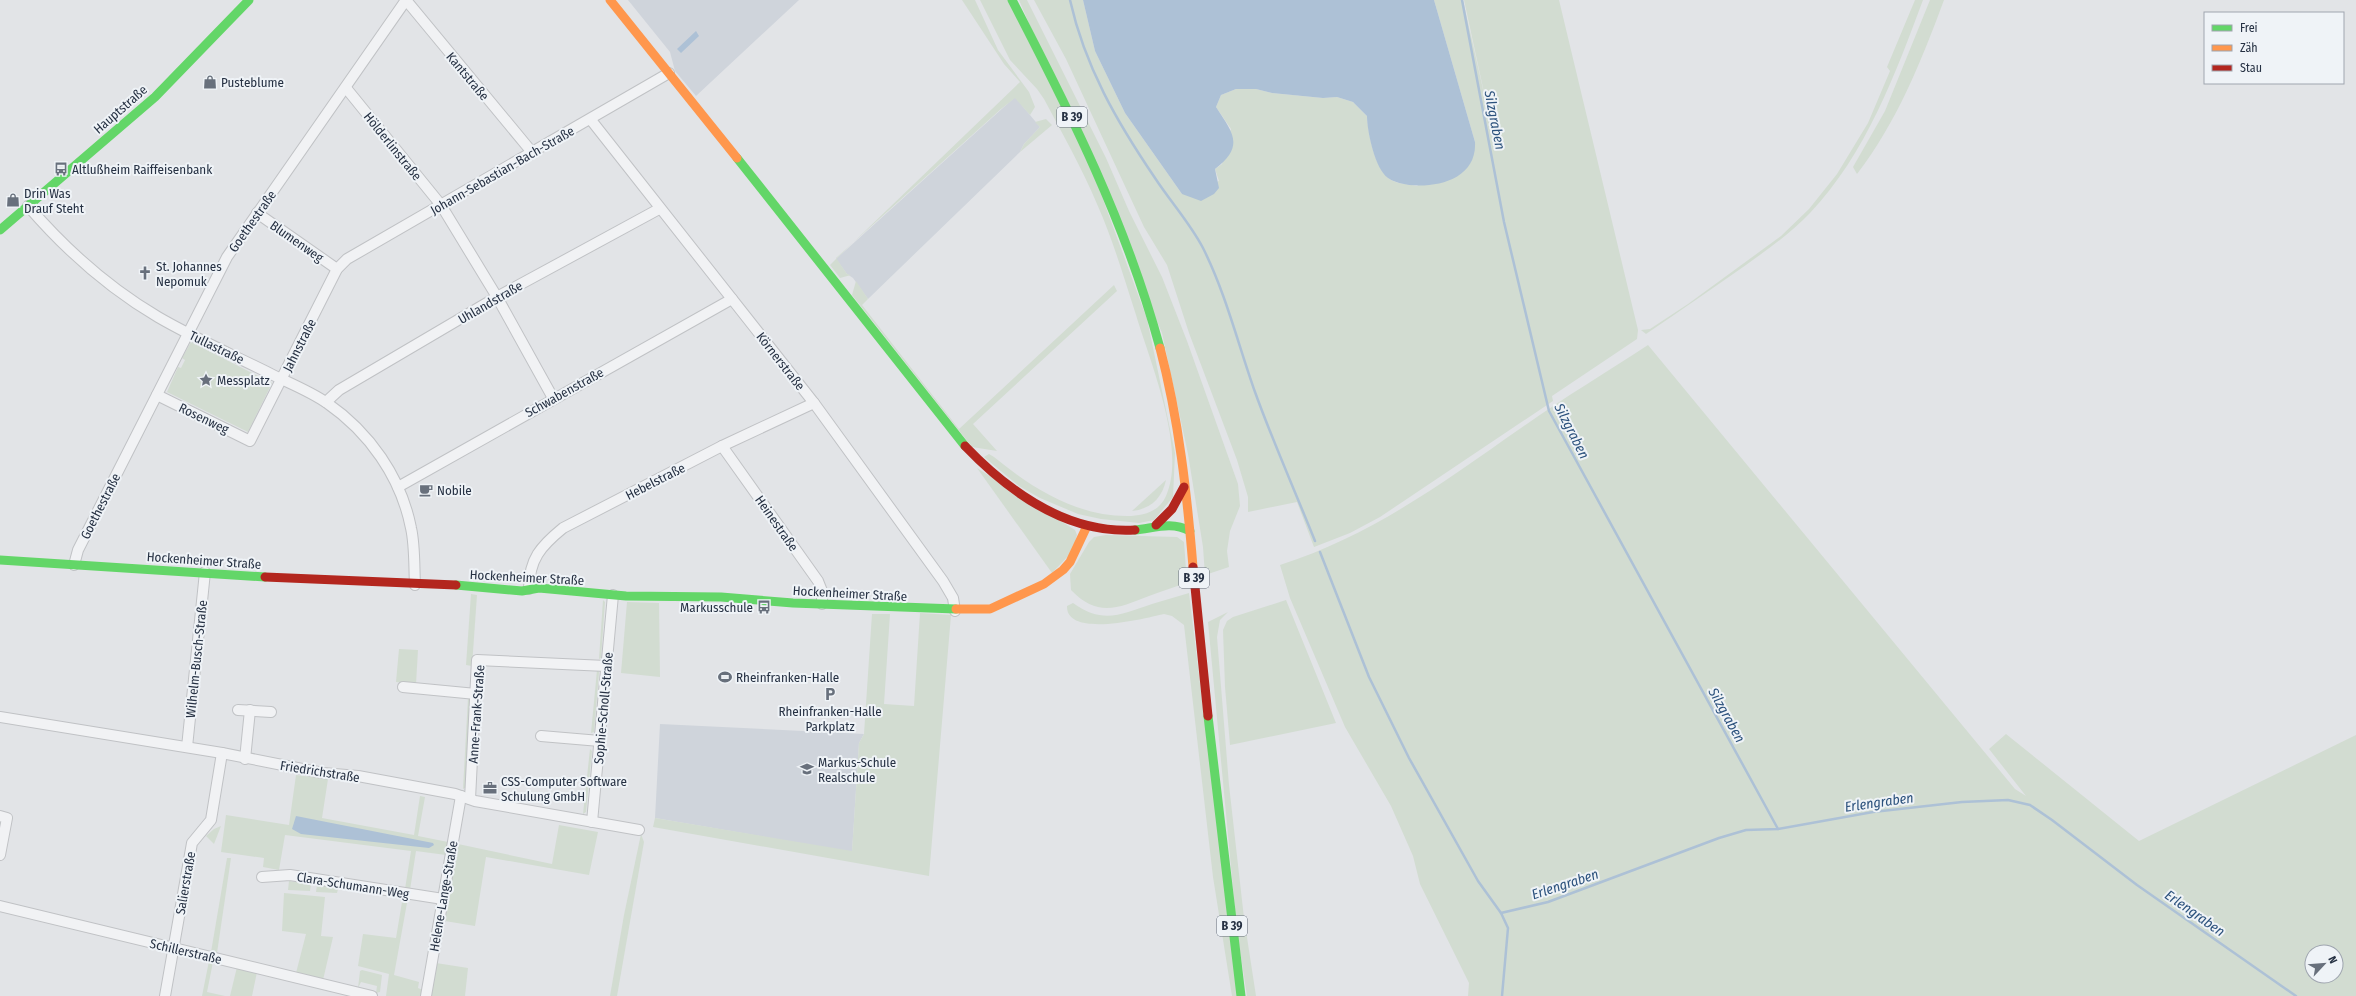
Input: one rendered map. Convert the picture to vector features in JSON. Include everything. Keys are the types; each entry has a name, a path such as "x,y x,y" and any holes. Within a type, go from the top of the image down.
{"street":[{"name":"Hauptstraße","path":"0,230 155,97 249,0"},
{"name":"Goethestraße","path":"74,565 78,550 187,333 227,257 406,0"},
{"name":"Kantstraße","path":"406,0 531,151"},
{"path":"610,0 682,88 977,460 1017,493 1044,509 1087,526 1140,530 1156,525 1179,525 1190,531"},
{"name":"B 39","path":"1012,0 1087,147 1136,265 1162,354 1174,405 1190,531 1213,781 1241,996"},
{"name":"Johann-Sebastian-Bach-Straße","path":"337,269 359,251 441,205 531,151 591,120 669,73"},
{"name":"Hölderlinstraße","path":"346,88 441,205 497,297 553,398"},
{"name":"Körnerstraße","path":"591,120 659,209 814,403 943,581 953,598 955,611"},
{"name":"Tullastraße","path":"28,206 66,248 99,277 141,306 187,333 326,402 345,417 379,453 398,487 411,528 415,585"},
{"name":"Uhlandstraße","path":"326,402 339,390 497,297 659,209"},
{"name":"Blumenweg","path":"257,213 337,269"},
{"name":"Jahnstraße","path":"250,441 337,269"},
{"name":"Schwabenstraße","path":"398,487 553,398 732,299"},
{"name":"Rosenweg","path":"157,395 250,441"},
{"name":"Hebelstraße","path":"529,590 533,560 549,539 563,528 722,446 814,403"},
{"name":"Heinestraße","path":"722,446 818,581 822,591 822,604"},
{"path":"1156,525 1172,509 1184,487"},
{"name":"Hockenheimer Straße","path":"0,560 415,585 529,590 539,588 613,595 721,597 744,601 955,611 997,608 1055,578 1069,567 1075,558 1081,547 1087,526"},
{"path":"1140,530 1147,534 1176,534 1190,531"},
{"name":"Wilhelm-Busch-Straße","path":"187,747 205,572"},
{"name":"Sophie-Scholl-Straße","path":"592,822 613,595"},
{"name":"Anne-Frank-Straße","path":"466,798 476,694 477,660 606,666"},
{"path":"403,688 476,694"},
{"path":"238,710 271,712"},
{"path":"245,759 250,710"},
{"name":"Friedrichstraße","path":"0,717 222,753 245,759 324,773 352,775 639,830"},
{"path":"541,736 600,741"},
{"name":"Salierstraße","path":"165,996 192,843 211,820 222,753"},
{"name":"Helene-Lange-Straße","path":"426,996 443,899 466,798"},
{"path":"0,816 7,818 0,855"},
{"name":"Clara-Schumann-Weg","path":"262,878 290,874 443,899"},
{"name":"Schillerstraße","path":"0,906 355,994 372,996"}],"shaded area":[{"path":"628,0 799,0 696,96 675,71 670,52"},
{"path":"962,0 975,0 998,50 1029,92 1035,107 1030,115 1015,98 853,243 1020,82 1004,64"},
{"path":"980,0 1008,0 1087,156 1147,319 1175,453 1173,497 1154,520 1139,523 1101,519 1078,514 1040,498 1019,486 984,457 989,454 1039,489 1073,506 1108,515 1139,515 1155,509 1166,496 1171,477 1172,454 1164,406 1123,273 1103,218 1078,164 1044,99 1037,89 1010,60"},
{"path":"1019,0 1027,0 1106,158 1129,211 1162,277 1187,341 1238,484 1240,506 1230,531 1227,551 1229,567 1205,575 1203,547 1188,454 1162,333"},
{"path":"1034,0 1083,0 1095,51 1125,113 1182,194 1219,181 1215,169 1222,164 1231,129 1216,107 1221,95 1236,89 1256,89 1272,93 1323,98 1337,97 1353,102 1367,116 1372,148 1382,171 1393,181 1417,186 1475,142 1434,0 1463,0 1491,125 1464,0 1559,0 1638,330 1637,339 1552,396 1553,401 1380,517 1350,533 1314,547 1297,502 1248,512 1248,497 1237,460 1189,333 1167,265 1144,227 1066,59"},
{"path":"1915,0 1923,0 1890,85 1863,139 1830,190 1803,220 1771,247 1646,334 1641,330 1650,329 1688,304 1781,236 1809,209 1837,174 1868,123 1890,71 1887,67"},
{"path":"1930,0 1944,0 1917,69 1884,134 1857,174 1853,167 1885,111"},
{"path":"1015,97 1040,127 1024,144 1020,152 868,299 853,278 847,274 836,259"},
{"path":"1046,119 1052,125 1020,152 1024,144 1040,127 1035,122"},
{"path":"836,259 847,274 851,275 840,278 830,265"},
{"path":"856,281 868,299 862,305 959,429 1114,285 1117,291 973,424 997,451 972,447 852,295"},
{"path":"191,342 272,383 248,432 167,392 178,367 181,368 185,360 182,358"},
{"path":"1648,345 2015,789 2026,796 1989,749 2006,734 2139,841 2356,735 2356,996 1468,996 1469,983 1420,884 1413,856 1391,806 1345,727 1290,598 1280,565 1314,553 1346,539 1406,506 1435,488 1552,407"},
{"path":"977,468 1075,530 1077,535 1072,552 1052,573"},
{"path":"1166,480 1162,492 1155,502 1145,508 1132,511"},
{"path":"1106,535 1177,537 1184,542 1187,583 1118,607 1099,607 1081,599 1071,590 1070,574 1089,542 1094,537"},
{"path":"1189,593 1238,996 1232,996 1213,877 1184,625 1172,616 1164,614 1108,624 1079,622 1070,616 1067,606 1073,603 1094,614 1112,616"},
{"path":"471,594 477,595 472,666 466,665"},
{"path":"603,600 605,602 601,658 599,659"},
{"path":"1286,600 1336,723 1230,745 1225,687 1223,630 1227,621 1233,617"},
{"path":"627,602 659,603 660,677 621,673"},
{"path":"1228,612 1220,620 1217,637 1229,785 1244,918 1256,996 1247,996 1237,931 1208,622"},
{"path":"920,613 951,615 929,876 653,827 655,818 852,851 859,743 864,734 872,614 890,614 884,704 914,706"},
{"path":"399,649 418,650 416,684 396,682"},
{"path":"597,670 599,672 594,732 591,733"},
{"path":"468,698 470,700 466,787 463,789"},
{"path":"660,724 864,734 859,743 852,852 655,818"},
{"path":"590,749 592,751 586,812 583,814"},
{"path":"296,775 328,779 322,818 414,835 420,796 425,797 418,836 448,842 446,855 416,851 410,890 405,889 411,851 285,835 279,870 263,867 264,858 221,852 226,815 289,825"},
{"path":"559,825 598,832 589,875 486,857 475,926 445,921 458,844 552,864"},
{"path":"221,826 214,844 206,836 214,829"},
{"path":"641,834 644,842 617,996 610,996 624,915"},
{"path":"227,858 231,858 217,953 211,952"},
{"path":"297,880 311,884 310,891 288,890 289,881 296,882"},
{"path":"324,884 338,889 337,893 316,892 317,885 323,886"},
{"path":"284,893 325,897 321,936 333,937 323,980 296,973 306,934 282,931"},
{"path":"402,902 407,903 394,975 419,982 418,988 423,990 422,996 386,996 389,974 358,966 363,934 396,938"},
{"path":"209,961 213,962 207,992 225,996 202,996"},
{"path":"436,963 468,968 465,996 430,996"},
{"path":"237,967 257,972 252,996 230,996"},
{"path":"362,970 382,975 380,992 376,993 377,986 361,982 358,988 360,971"}],"water":[{"path":"1083,0 1434,0 1475,142 1474,154 1470,164 1463,172 1454,178 1432,185 1409,185 1393,181 1383,173 1379,167 1370,140 1367,116 1353,102 1337,97 1323,98 1272,93 1256,89 1236,89 1221,95 1216,107 1227,124 1233,139 1233,146 1230,153 1215,169 1219,188 1214,194 1201,201 1182,194 1125,113 1095,51"},
{"path":"696,31 699,36 681,53 677,49"},
{"path":"296,816 433,843 434,845 429,848 301,834 292,829"}],"waterway":[{"path":"1070,0 1076,25 1084,48 1093,71 1115,115 1155,178 1192,230 1211,265 1225,301 1262,411 1315,541"},
{"name":"Silzgraben","path":"1462,0 1504,222 1549,411 1778,829"},
{"path":"1320,552 1369,677 1409,758 1478,881 1501,913"},
{"name":"Erlengraben","path":"1502,996 1508,928 1501,913 1548,902 1719,838 1746,830 1778,829 1873,812 1962,802 2008,800 2030,805 2137,885 2296,996"}],"traffic: fast":[{"path":"0,230 155,97 249,0"},
{"path":"1012,0 1076,127 1114,213 1131,257 1160,348"},
{"path":"737,158 965,446"},
{"path":"1135,530 1176,526 1190,531"},
{"path":"0,560 265,577"},
{"path":"456,585 522,591 539,588 626,596 721,597 793,603 956,609"},
{"path":"1208,716 1241,996"}],"traffic: slow":[{"path":"610,0 737,158"},
{"path":"1160,348 1167,375 1177,430 1188,512 1193,567"},
{"path":"956,609 990,609 1044,584 1063,570 1070,562 1087,526"}],"traffic: jam":[{"path":"965,446 1001,479 1020,494 1041,507 1086,525 1110,529 1135,530"},
{"path":"1156,525 1172,509 1184,487"},
{"path":"1193,567 1208,716"},
{"path":"265,577 456,585"}],"place":[{"name":"Pusteblume","path":"210,82"},
{"name":"Altlußheim Raiffeisenbank","path":"61,169"},
{"name":"Drin Was Drauf Steht","path":"13,200"},
{"name":"St. Johannes Nepomuk","path":"145,273"},
{"name":"Messplatz","path":"206,380"},
{"name":"Nobile","path":"426,490"},
{"name":"Markusschule","path":"764,607"},
{"name":"Rheinfranken-Halle","path":"725,677"},
{"name":"Rheinfranken-Halle Parkplatz","path":"830,694"},
{"name":"Markus-Schule Realschule","path":"807,769"},
{"name":"CSS-Computer Software Schulung GmbH","path":"490,788"}]}
